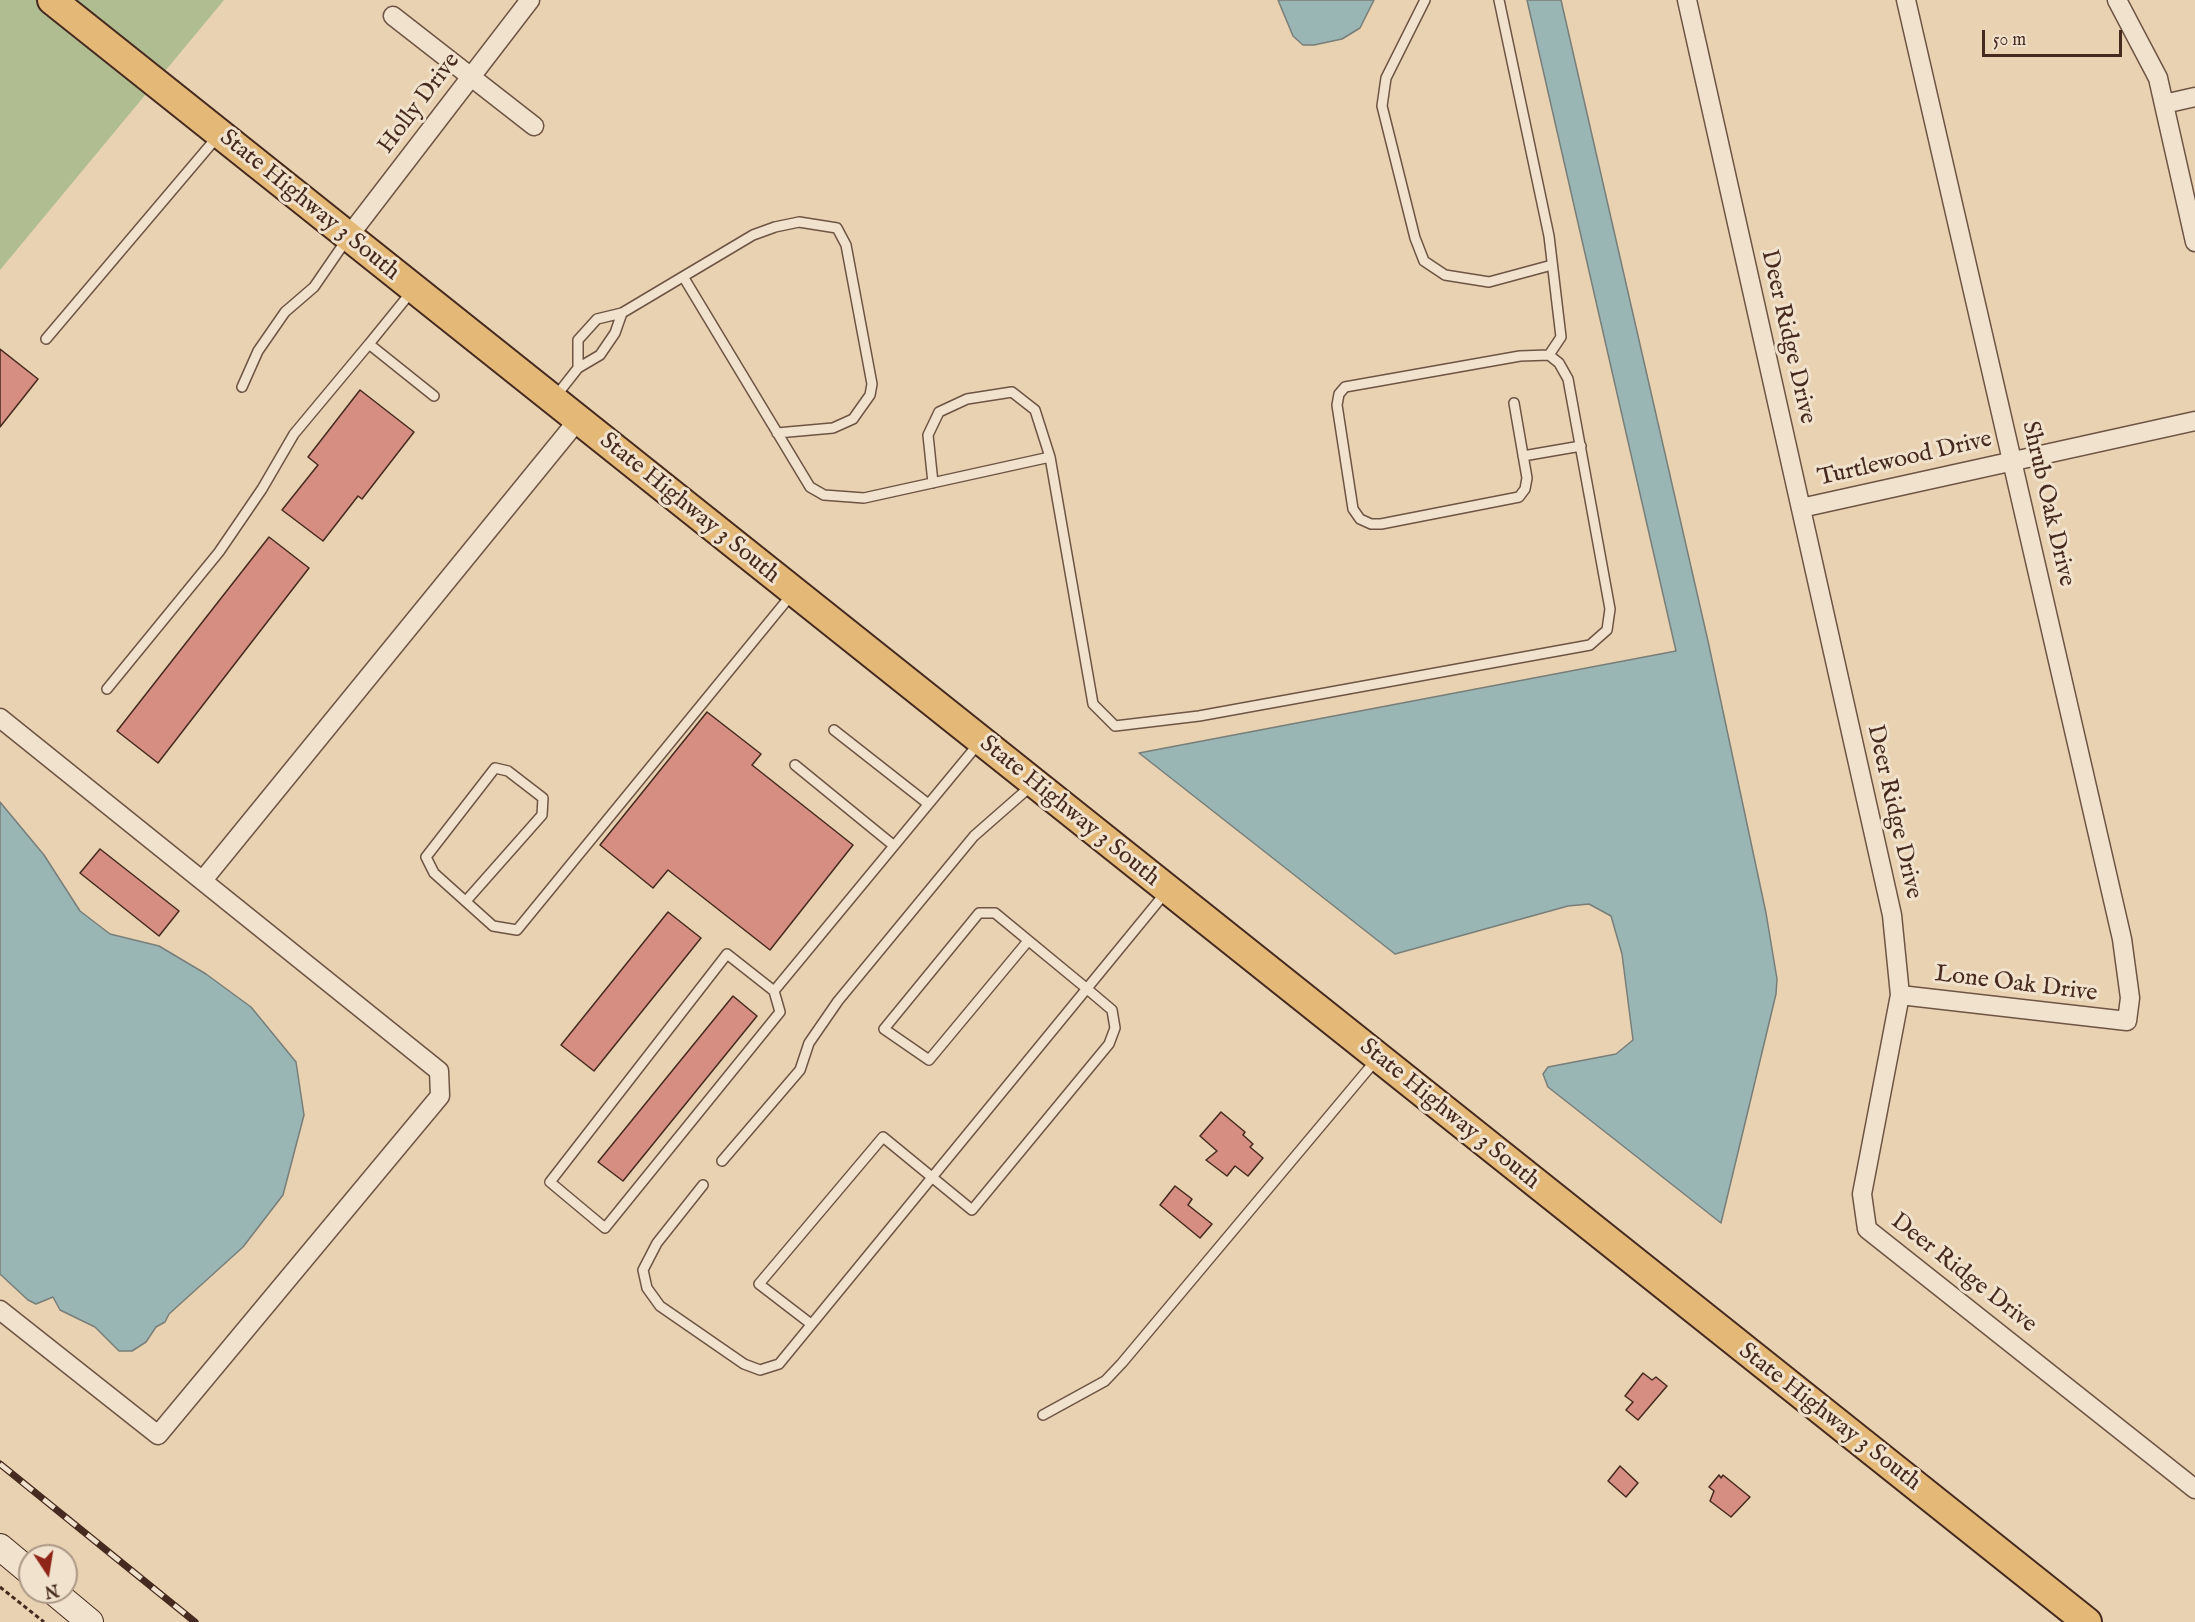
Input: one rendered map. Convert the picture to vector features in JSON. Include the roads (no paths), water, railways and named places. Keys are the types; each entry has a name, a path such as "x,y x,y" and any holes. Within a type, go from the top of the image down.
{"main road":[{"name":"State Highway 3 South","path":"52,0 2087,1622"}],"street":[{"name":"Holly Drive","path":"348,237 530,0"},
{"name":"Deer Ridge Drive","path":"1687,0 1892,915 1900,995 1862,1194 1867,1229 2195,1489"},
{"name":"Shrub Oak Drive","path":"1906,0 2122,939 2130,998 2127,1021"},
{"path":"2117,0 2158,78 2195,242"},
{"path":"393,16 470,79 534,126"},
{"path":"2164,104 2195,97"},
{"path":"202,880 578,420"},
{"name":"Turtlewood Drive","path":"1801,508 2195,421"},
{"path":"0,718 439,1071 440,1096 158,1435 0,1310"},
{"name":"Lone Oak Drive","path":"1900,995 2127,1021"},
{"path":"0,1547 18,1562"},
{"path":"68,1604 90,1622"}],"lane":[{"path":"1425,0 1386,78 1382,106 1414,238 1424,261 1445,275 1489,282 1552,265"},
{"path":"1499,0 1549,236 1561,338 1549,355"},
{"path":"46,339 219,134"},
{"path":"578,368 578,340 597,319 622,313 753,235 799,222 837,228 846,245 872,384 870,395 853,419 833,428 777,433"},
{"path":"242,387 258,351 285,312 314,287 348,237"},
{"path":"684,278 810,487 824,495 864,498 1050,457"},
{"path":"107,689 219,552 262,489 294,434 414,289"},
{"path":"552,400 578,368 600,355 615,333 622,313"},
{"path":"369,344 434,396"},
{"path":"933,483 928,435 939,412 967,399 1012,392 1035,410 1050,457 1093,704 1115,726 1199,716 1590,645 1607,630 1610,609 1568,379 1559,363 1549,355 1520,356 1345,387 1339,394 1337,405 1353,509 1360,519 1371,524 1519,497 1525,489 1527,477 1514,403"},
{"path":"1523,456 1581,446"},
{"path":"466,901 542,815 543,798 508,771 495,768 426,857 434,873 493,926 517,930 794,592"},
{"path":"834,730 927,803"},
{"path":"774,991 980,741"},
{"path":"795,765 893,845"},
{"path":"722,1161 800,1070 809,1043 838,1001 974,836 1034,784"},
{"path":"703,1185 657,1243 643,1270 647,1288 660,1306 744,1364 760,1370 779,1364 1167,890"},
{"path":"811,1324 759,1284 883,1137 972,1210 1101,1053 1115,1028 1112,1010 1086,988 1028,940 995,913 979,914 884,1029 929,1060 1028,940"},
{"path":"727,954 774,991 780,1012 605,1228 550,1182 727,954"},
{"path":"1043,1415 1105,1381 1122,1363 1377,1058"}],"water":[{"path":"1278,0 1374,0 1360,28 1342,39 1303,45 1293,36"},
{"path":"1527,0 1561,0 1708,641 1766,913 1777,979 1776,994 1721,1223 1548,1087 1543,1074 1548,1067 1616,1054 1633,1040 1622,954 1611,916 1589,904 1568,906 1395,954 1139,753 1676,651"},
{"path":"0,802 44,855 80,911 110,934 159,946 206,974 251,1007 296,1062 304,1115 283,1195 243,1247 169,1314 165,1322 156,1327 146,1342 132,1351 119,1351 95,1327 60,1310 53,1297 36,1304 28,1300 0,1274"}],"railway":[{"path":"0,1464 195,1622"}]}
